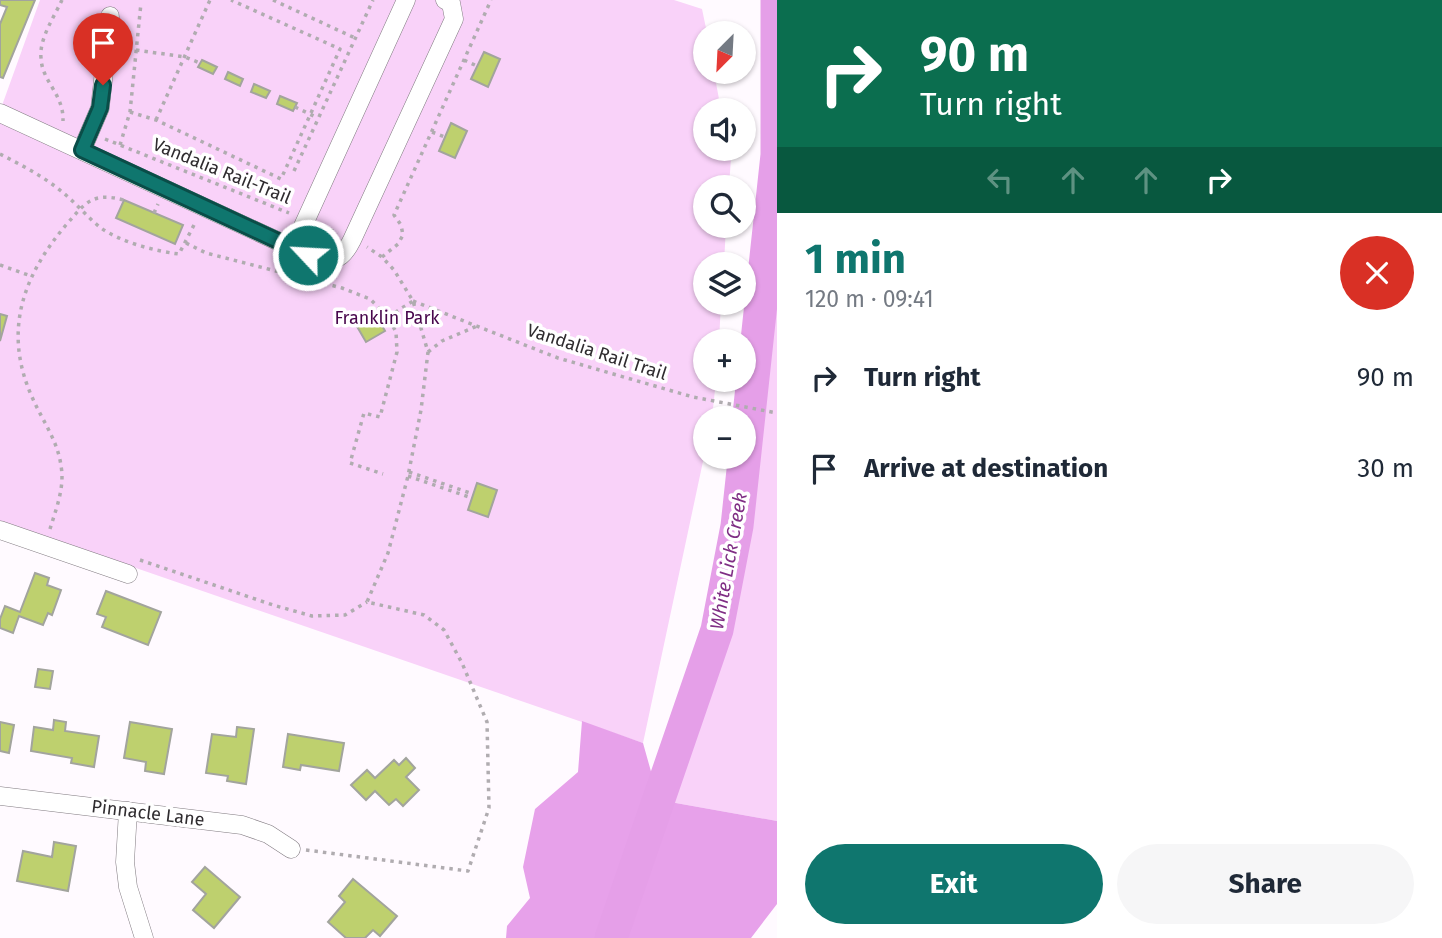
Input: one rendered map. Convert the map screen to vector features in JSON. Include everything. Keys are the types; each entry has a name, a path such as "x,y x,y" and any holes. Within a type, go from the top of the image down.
{"street":[{"path":"293,248 406,0"},
{"path":"0,113 323,262 336,260 346,252 352,240 454,19 451,3 445,0"},
{"path":"82,150 100,108 110,16"},
{"path":"0,530 128,565"},
{"name":"Pinnacle Lane","path":"0,796 242,825 268,834 290,849"},
{"path":"128,811 125,862 128,887 144,938"}],"path":[{"path":"62,0 42,44 41,59 46,76 64,107 63,121"},
{"path":"156,120 210,0"},
{"path":"130,112 156,120 281,179 340,49 231,0"},
{"path":"273,0 355,38"},
{"path":"294,171 373,0"},
{"path":"382,257 398,244 403,235 401,225 394,215 491,0"},
{"path":"120,145 130,112 141,3"},
{"path":"136,50 185,57 200,63"},
{"path":"464,60 477,66"},
{"path":"295,107 318,118"},
{"name":"Vandalia Rail-Trail","path":"52,116 306,220 352,240 382,257 394,270 413,301 428,352"},
{"path":"432,132 445,137"},
{"path":"0,154 61,191 103,229 165,253 178,254 186,243 214,183"},
{"path":"50,529 61,493 62,466 52,436 31,397 21,367 18,311 31,275 43,255 87,201 105,195 124,200"},
{"path":"186,243 206,253 342,288 370,299 388,317 396,332 397,352 380,417 364,413 350,463 383,474"},
{"path":"0,272 1,266 31,275"},
{"path":"388,317 413,301"},
{"name":"Vandalia Rail Trail","path":"413,301 558,358 693,397 777,413"},
{"path":"128,565 312,616 345,615 367,602 388,553 409,474 428,352 442,341 477,326"},
{"path":"409,474 472,496"},
{"path":"290,849 468,871 489,808 486,722 462,663 444,630 424,615 367,602"}],"green space":[{"name":"Franklin Park","path":"40,0 674,0 702,9 704,21 693,21 693,84 716,84 719,98 693,98 693,161 731,161 730,175 693,175 693,238 725,238 725,252 693,252 693,315 720,315 720,329 693,329 693,392 715,392 713,406 693,406 693,469 701,469 643,743 0,521 0,111"},
{"path":"777,155 777,821 659,800 717,630 737,526 743,469 756,469 756,406 750,406 751,392 756,392 756,350"}],"shaded area":[{"path":"582,721 643,743 659,800 777,821 777,904 751,938 506,938 507,926 530,898 523,867 535,809 578,772"}],"building":[{"path":"0,0 35,0 3,78 0,77 0,24 7,7 0,5"},
{"path":"484,52 500,59 488,87 471,79"},
{"path":"202,60 217,67 213,74 198,67"},
{"path":"228,72 243,79 240,86 225,79"},
{"path":"254,84 270,91 266,98 251,92"},
{"path":"280,96 297,103 293,111 277,104"},
{"path":"451,123 467,131 455,158 439,151"},
{"path":"124,200 183,225 175,244 116,218"},
{"path":"374,312 385,331 366,342 355,323"},
{"path":"0,314 7,316 0,341"},
{"path":"477,483 497,490 488,517 468,510"},
{"path":"35,573 49,578 47,585 61,590 52,615 48,613 43,625 19,616 13,633 0,628 5,606 20,612"},
{"path":"106,591 161,612 148,645 102,627 106,617 97,614"},
{"path":"38,669 53,671 50,689 35,687"},
{"path":"54,720 66,722 65,731 99,736 94,767 71,763 72,758 31,751 34,727 53,730"},
{"path":"0,722 14,725 9,753 0,751"},
{"path":"130,722 172,729 164,774 145,771 146,762 124,758"},
{"path":"237,727 254,729 246,784 227,781 228,776 206,773 212,734 236,737"},
{"path":"288,734 344,743 339,771 301,765 300,770 283,767"},
{"path":"406,758 415,768 406,777 419,790 403,806 396,799 389,805 375,791 366,800 351,785 367,770 375,778 394,760 399,765"},
{"path":"54,842 76,846 68,891 17,881 23,851 52,857"},
{"path":"205,867 240,897 214,928 193,910 206,894 192,882"},
{"path":"353,879 397,916 380,936 373,930 365,938 346,938 328,922 345,902 339,896"}],"waterway":[{"name":"White Lick Creek","path":"611,938 717,630 737,526 777,155 777,0"}],"route":[{"path":"103,85 100,108 82,150 308,255"}]}
